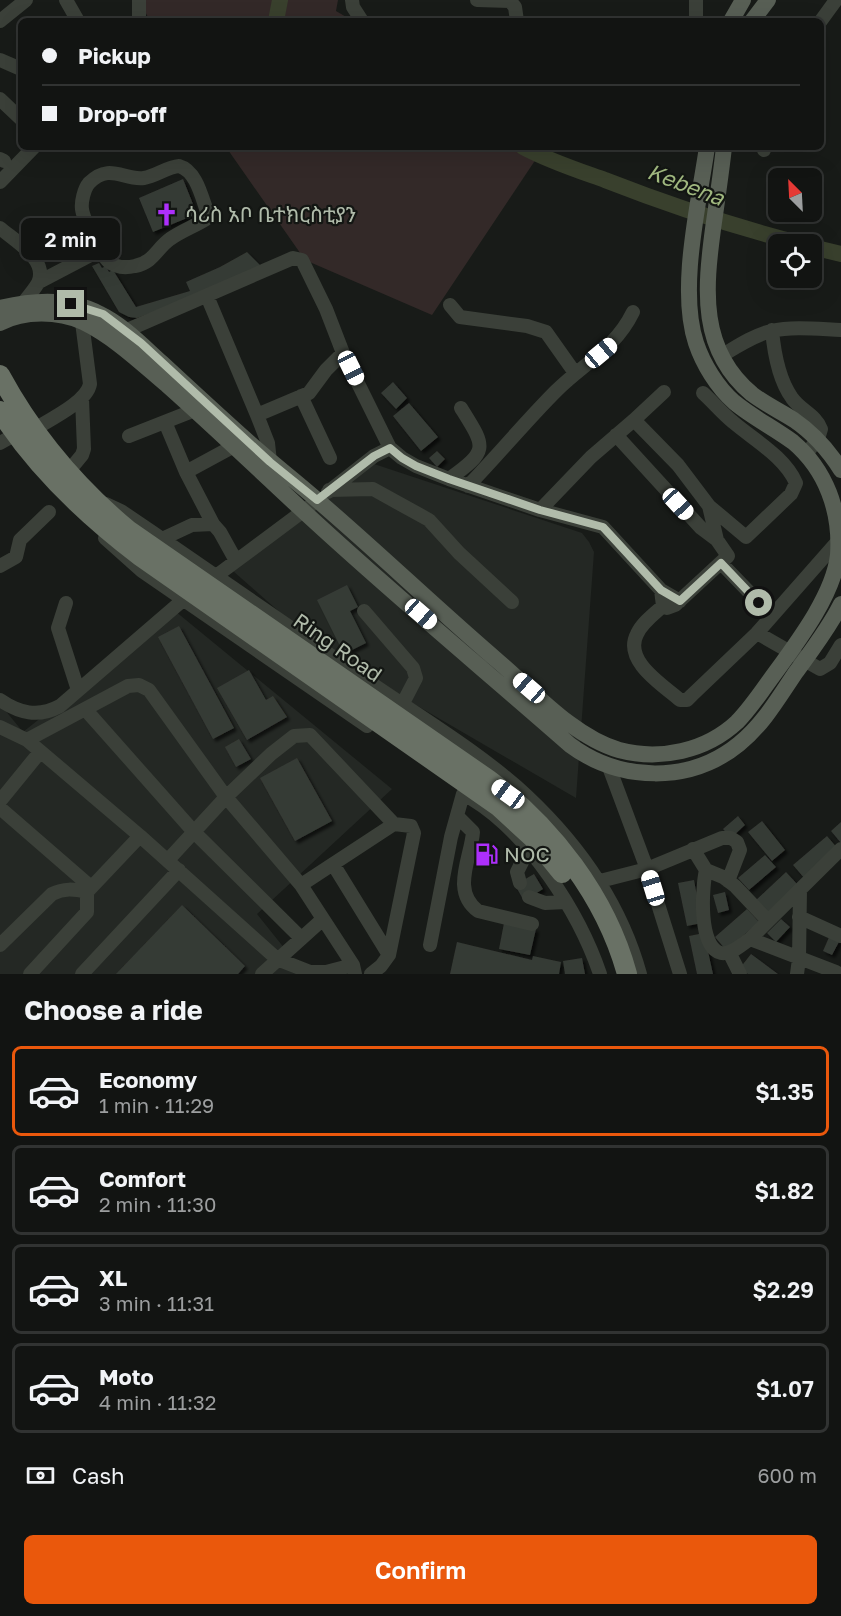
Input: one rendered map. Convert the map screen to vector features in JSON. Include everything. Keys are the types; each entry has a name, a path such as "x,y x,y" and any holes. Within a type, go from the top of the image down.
{"highway":[{"name":"Ring Road","path":"0,375 16,436 68,472 91,507 107,512 150,547 508,794 555,842 585,883 612,932 627,974"},
{"name":"Ring Road","path":"0,411 39,465 91,507 140,556 498,806 535,840 562,873 589,916 613,974"}],"main road":[{"path":"733,18 743,0"},
{"path":"754,18 768,0"},
{"path":"0,323 17,316 56,315 82,322 117,343 570,745 593,761 625,772 666,774 681,771 714,759 739,744 760,723 797,657 825,595 836,569 839,540 838,522 830,490 820,473 806,454 734,402 714,378 697,346 689,295 690,264 707,150"},
{"path":"724,150 708,264 708,312 711,329 721,356 746,389 761,401 797,422 818,439 841,470"},
{"path":"0,308 23,303 58,302 103,314 125,331 270,462 323,495 450,620 567,721 605,745 621,751 649,755 665,754 683,751 714,739 738,721 797,657 841,604"}],"street":[{"path":"0,21 26,0"},
{"path":"66,0 76,18"},
{"path":"139,0 139,18"},
{"path":"352,0 353,8 360,18"},
{"path":"477,0 499,0 512,3 516,18"},
{"path":"696,0 696,18"},
{"path":"824,18 836,0"},
{"path":"0,60 18,68"},
{"path":"0,99 18,116"},
{"path":"0,182 31,150"},
{"path":"179,166 190,173 208,214 206,219 169,239 146,263 134,267 119,267 108,261 100,250 82,210 83,195 87,184 99,176 114,171 146,178 179,166"},
{"path":"0,228 38,263 39,282"},
{"path":"23,303 39,282 100,250"},
{"path":"125,331 293,258 302,260 326,309 343,353 390,448 416,466 449,479 540,510 603,527 661,590 680,601"},
{"path":"207,296 258,415 268,443 270,462"},
{"path":"450,305 460,318 527,326 546,332 575,373"},
{"path":"468,486 575,373 611,344 624,330 633,312"},
{"path":"16,436 82,399 89,390 82,322"},
{"path":"721,356 772,330 818,328 841,330"},
{"path":"772,330 776,360 791,398 819,424 821,429 818,439 806,454"},
{"path":"258,415 309,393 326,369 343,353"},
{"path":"540,510 576,472 664,392"},
{"path":"663,606 671,607 680,601 791,494 796,483 778,459 732,421 703,393"},
{"path":"301,396 330,458"},
{"path":"769,405 791,398"},
{"path":"68,472 84,449 82,399"},
{"path":"449,479 471,464 481,446 480,439 461,408"},
{"path":"129,436 195,410"},
{"path":"634,420 678,465 709,506 746,537"},
{"path":"165,422 186,472 235,560"},
{"path":"616,435 701,528 717,540"},
{"path":"186,472 234,446"},
{"path":"216,576 374,456 390,448"},
{"path":"323,495 373,489 429,520 512,602"},
{"path":"709,506 717,540 725,559 772,616"},
{"path":"600,974 566,902 528,850 492,814 142,571 101,535 91,507 121,511 462,746 527,796 573,846 600,881 617,913 640,974"},
{"path":"0,566 16,557 20,540 49,512"},
{"path":"162,539 192,525 213,524"},
{"path":"663,606 636,634 634,651 641,664 680,700 687,700 757,633 839,540"},
{"path":"661,590 663,606"},
{"path":"0,700 27,714 44,713 60,706 183,600"},
{"path":"66,603 58,628 78,690"},
{"path":"364,611 412,668 416,678 402,705"},
{"path":"757,633 820,669 830,663 841,645"},
{"path":"0,727 27,740 168,860 277,959 310,972 354,970 301,885 226,797 148,690 139,685 128,686 27,740"},
{"path":"85,709 194,832 301,938"},
{"path":"168,860 226,797 271,754 294,736 310,735 394,824 411,826 414,833 389,955 371,974"},
{"path":"0,801 40,752"},
{"path":"609,767 647,868 680,974"},
{"path":"430,945 450,837 464,794"},
{"path":"0,808 89,889"},
{"path":"457,816 473,832 464,876 468,899 472,907 478,911 532,924"},
{"path":"301,885 394,824"},
{"path":"30,974 87,912 89,889 140,836"},
{"path":"600,881 647,868 722,838 731,838 737,842 740,850 728,881"},
{"path":"693,849 706,870 728,881 768,921"},
{"path":"706,870 702,903 708,940 711,948 721,953 729,952 750,939 841,849"},
{"path":"520,883 516,872 528,850"},
{"path":"333,864 389,955"},
{"path":"82,974 179,870"},
{"path":"0,945 52,894 61,890 89,889"},
{"path":"797,974 800,890"},
{"path":"529,897 545,903 566,902"},
{"path":"800,917 841,936"},
{"path":"262,974 323,920"},
{"path":"750,939 799,959 838,969"},
{"path":"729,952 740,974"}],"shaded area":[{"path":"139,0 338,0 336,11 348,18 148,18"},
{"path":"228,150 542,150 432,315 305,260"},
{"path":"368,462 582,533 589,542 594,552 576,798 409,701 291,622 233,571"},
{"path":"175,611 392,789 257,914 305,974 0,974 0,704 23,732"}],"building":[{"path":"183,179 197,214 153,232 139,198"},
{"path":"247,252 261,266 245,278 137,318 119,312 92,266 99,263 102,268 106,266 109,272 113,270 136,307 190,291 186,282"},
{"path":"393,382 407,398 396,409 381,393"},
{"path":"409,403 438,437 421,451 393,416"},
{"path":"437,451 445,459 437,467 429,458"},
{"path":"347,585 358,607 350,611 366,643 344,654 317,600"},
{"path":"179,626 234,728 213,739 158,637"},
{"path":"249,670 266,700 273,696 287,717 247,740 217,688"},
{"path":"239,739 251,759 236,767 225,747"},
{"path":"297,758 332,821 295,841 260,778"},
{"path":"738,816 745,825 731,838 723,829"},
{"path":"762,821 785,850 772,861 748,832"},
{"path":"841,822 841,843 831,831"},
{"path":"827,836 839,850 805,879 793,865"},
{"path":"765,855 776,867 749,890 738,878"},
{"path":"786,872 798,885 766,914 754,902"},
{"path":"534,874 543,889 524,901 515,885"},
{"path":"694,880 702,923 687,926 678,883"},
{"path":"725,892 729,910 718,913 713,895"},
{"path":"182,905 245,966 238,974 116,974"},
{"path":"747,909 759,922 726,950 715,937"},
{"path":"781,919 790,927 776,942 767,933"},
{"path":"504,923 536,929 530,955 499,949"},
{"path":"704,933 713,974 697,974 689,936"},
{"path":"830,935 840,940 832,955 823,951"},
{"path":"457,942 532,960 533,956 561,962 559,974 450,974"},
{"path":"751,954 778,974 748,974 740,968"},
{"path":"582,958 585,974 565,974 563,961"}],"waterway":[{"name":"Kebena","path":"277,18 280,0"},
{"name":"Kebena","path":"529,150 563,165 678,207 768,234"},
{"name":"Kebena","path":"822,249 841,254"}],"place":[{"name":"ሳሪስ አቦ ቤተክርስቲያን","path":"167,214"},
{"name":"NOC","path":"486,854"}],"route":[{"path":"71,304 103,314 141,343 270,462 317,500 374,456 390,448 416,466 449,479 540,510 603,527 661,590 680,601 721,563 759,603"}]}
